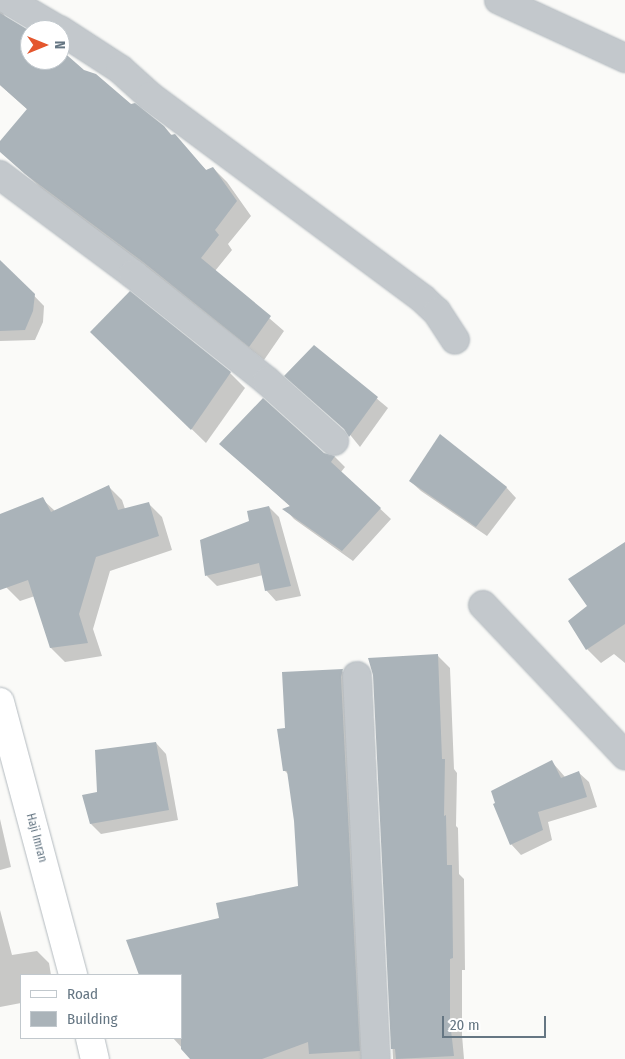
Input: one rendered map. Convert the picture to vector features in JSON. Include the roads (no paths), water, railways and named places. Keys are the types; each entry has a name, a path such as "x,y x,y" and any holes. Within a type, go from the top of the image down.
{"street":[{"path":"8,0 43,20"},
{"path":"499,0 625,58"},
{"path":"70,36 120,69 150,96 423,299 437,312 455,340"},
{"path":"0,175 133,274 267,381 334,441"},
{"path":"483,605 625,755"},
{"path":"357,676 376,1059"},
{"name":"Haji Imran","path":"0,702 6,747 73,974"},
{"path":"90,1039 96,1059"}]}
